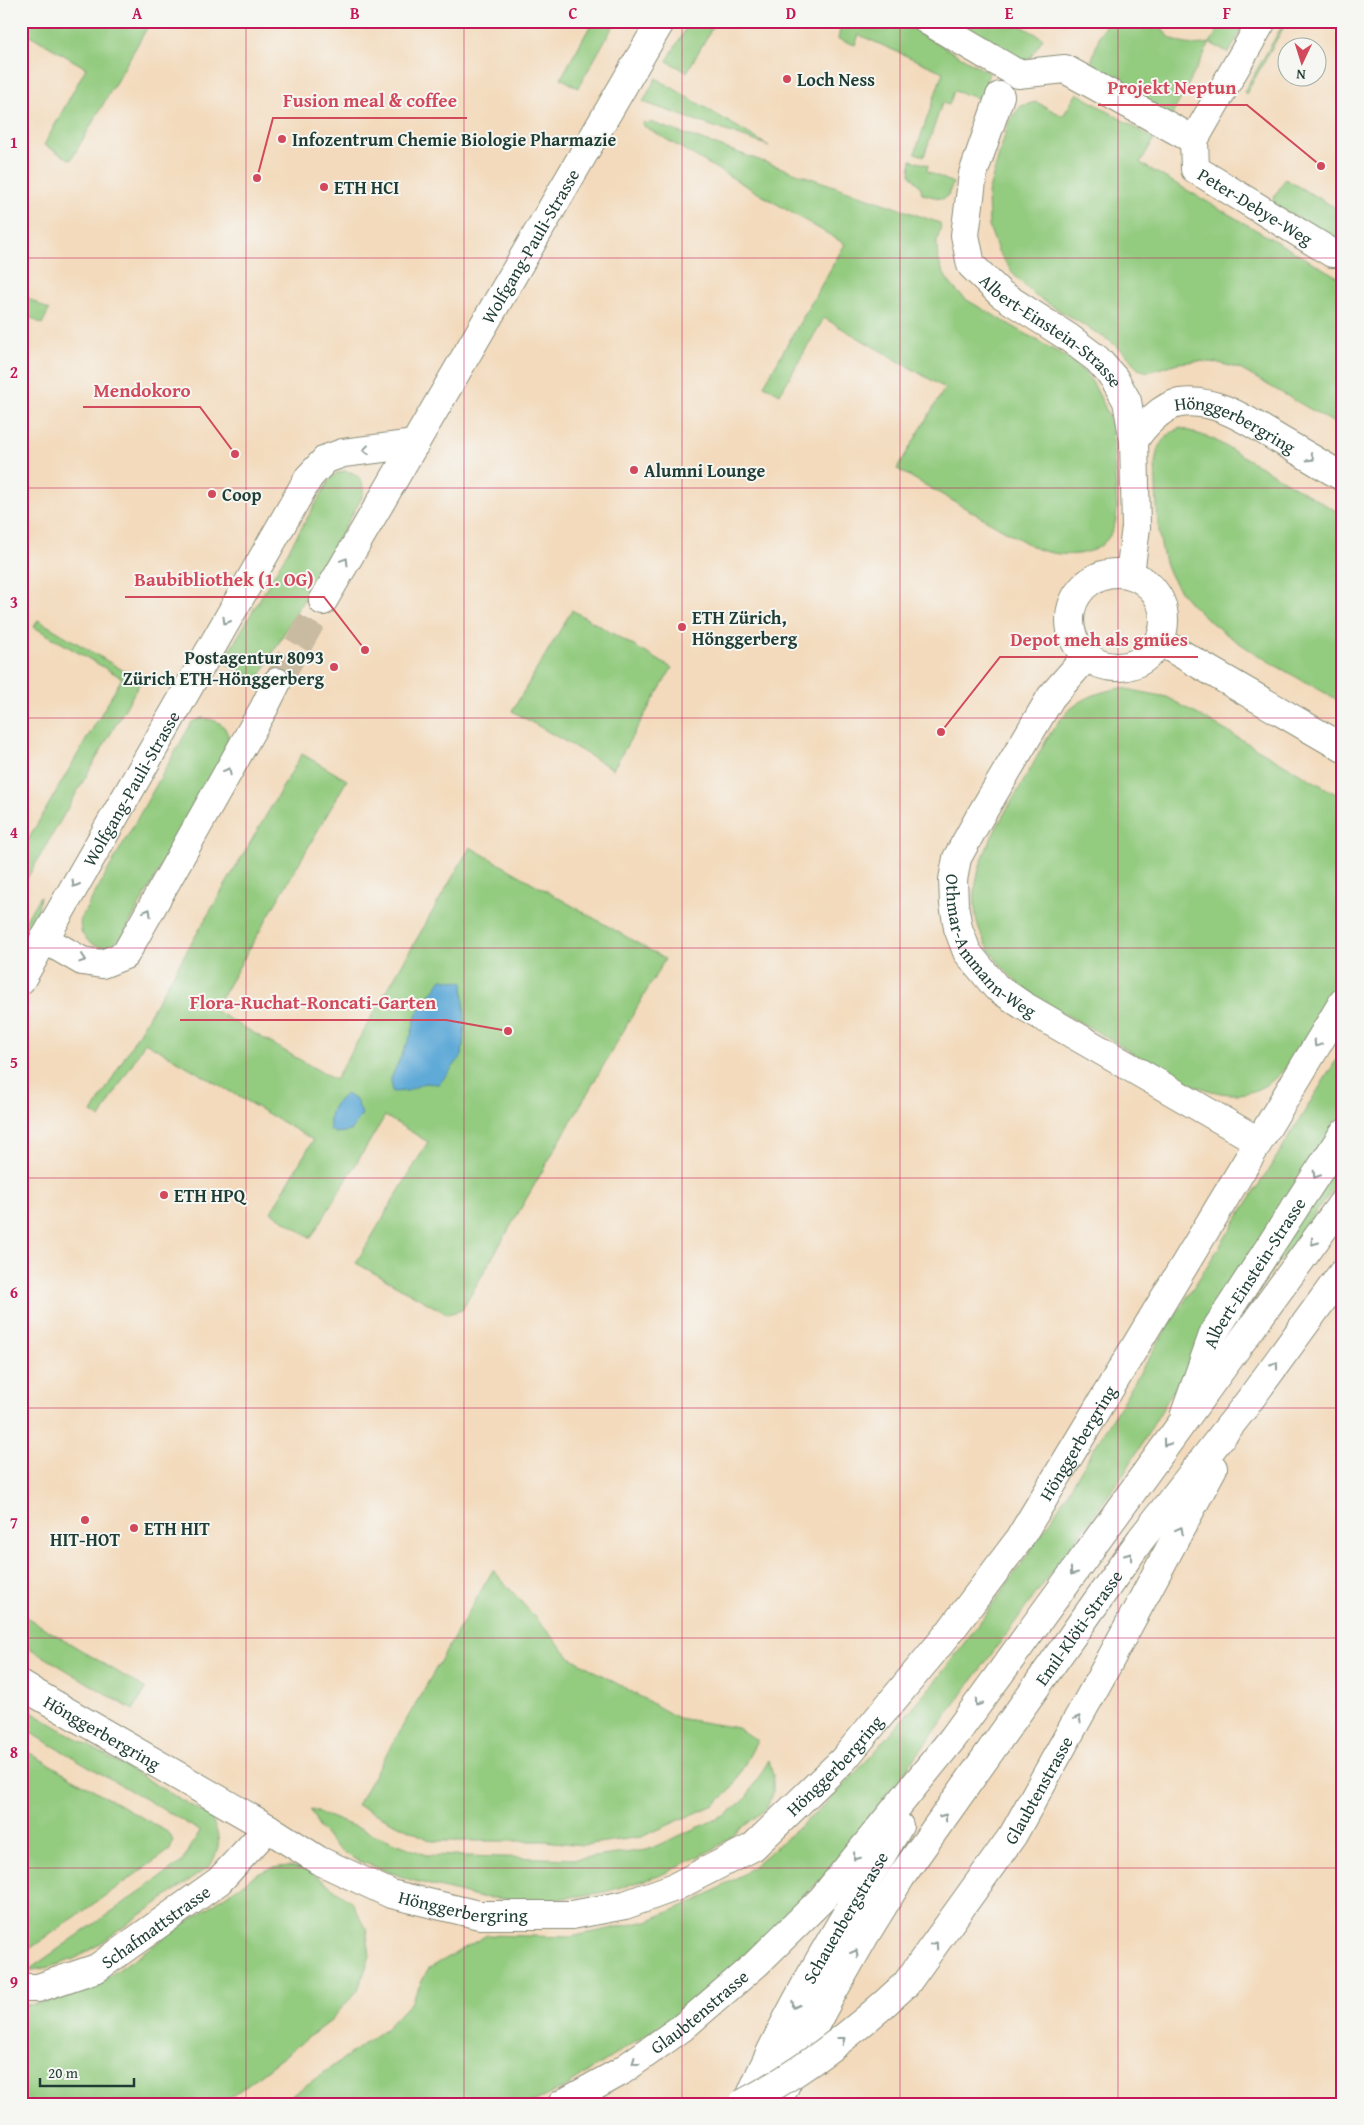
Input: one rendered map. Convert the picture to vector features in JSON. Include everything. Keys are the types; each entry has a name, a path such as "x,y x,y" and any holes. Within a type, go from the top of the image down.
{"street":[{"name":"Wolfgang-Pauli-Strasse","path":"323,601 661,21"},
{"name":"Peter-Debye-Weg","path":"928,21 1018,74 1064,69 1194,140 1195,169 1332,253 1343,253"},
{"path":"1194,140 1262,21"},
{"name":"Albert-Einstein-Strasse","path":"1000,96 973,174 966,235 971,266 1001,294 1068,337 1097,359 1114,378 1127,401 1134,441 1136,527 1130,574"},
{"name":"Hönggerbergring","path":"1134,441 1143,426 1157,415 1179,403 1209,405 1233,412 1343,477"},
{"name":"Wolfgang-Pauli-Strasse","path":"21,980 309,477 326,459 343,452 415,444"},
{"path":"1114,572 1130,574 1145,581 1156,593 1163,609 1164,626 1159,642 1149,655 1134,664 1118,668 1101,665 1086,657 1075,644 1069,628 1069,612 1075,596 1085,584 1098,576 1114,572"},
{"path":"1159,642 1343,748"},
{"name":"Othmar-Ammann-Weg","path":"1086,657 1051,697 957,858 953,880 958,928 967,952 996,987 1024,1006 1258,1141"},
{"path":"44,939 82,961 102,964 124,955 277,682"},
{"name":"Hönggerbergring","path":"21,1685 268,1828 318,1860 391,1894 479,1915 572,1915 625,1905 675,1887 753,1846 844,1758 948,1634 1018,1541 1343,1002"},
{"name":"Albert-Einstein-Strasse","path":"1183,1420 1214,1332 1343,1134"},
{"name":"Emil-Klöti-Strasse","path":"954,1738 1343,1202"},
{"name":"Emil-Klöti-Strasse","path":"831,1995 901,1877 1141,1539 1246,1404 1343,1272"},
{"name":"Glaubtenstrasse","path":"742,2104 767,2090 837,2044 876,2013 906,1984 1013,1835 1107,1667 1246,1404"},
{"name":"Glaubtenstrasse","path":"562,2104 620,2072 683,2027 756,1964 822,1899 954,1738"},
{"name":"Schauenbergstrasse","path":"747,2104 765,2061 804,1986 954,1738"},
{"name":"Schafmattstrasse","path":"21,1988 38,1988 97,1968 219,1881 268,1828"},
{"name":"Schauenbergstrasse","path":"777,2104 800,2053 831,1995"}],"green space":[{"path":"21,21 151,21 71,160 44,145 86,68 21,30"},
{"path":"593,21 616,21 578,88 561,78"},
{"path":"690,21 716,21 687,72 667,61"},
{"path":"832,21 899,21 989,73 981,99 954,91 949,105 942,103 924,156 915,153 943,72 859,35 855,45 838,39 841,25"},
{"path":"954,21 1012,21 1043,38 1027,63"},
{"path":"1108,21 1159,21 1167,35 1173,40 1194,45 1210,43 1171,117 1089,69 1100,34"},
{"path":"1223,21 1246,21 1229,53 1210,43"},
{"path":"1285,21 1287,21 1246,94 1244,92"},
{"path":"656,78 769,146 643,102"},
{"path":"1077,93 1154,139 1140,163 1343,280 1343,428 1240,369 1219,363 1198,361 1178,363 1148,372 1138,369 1125,353 1110,341 1034,295 1015,276 998,251 989,226 988,193 1009,121 1021,106 1036,102 1063,116"},
{"path":"644,122 648,124 650,122 940,223 937,251 944,275 954,288 967,300 1066,357 1083,371 1093,383 1104,405 1112,427 1117,508 1115,524 1109,536 1101,545 1090,551 1078,554 1051,553 1037,549 897,469 945,388 824,318 780,394 764,385 845,244 642,125"},
{"path":"911,160 928,165 927,171 953,183 948,195 943,199 922,194 921,188 910,174"},
{"path":"1285,179 1343,212 1343,243 1271,203"},
{"path":"21,294 49,310 42,324 24,314 21,318"},
{"path":"1181,428 1213,439 1343,515 1343,703 1268,661 1215,626 1193,606 1176,585 1165,562 1162,550 1157,514 1155,464 1157,452 1162,442 1170,434"},
{"path":"344,471 354,474 361,480 363,494 361,499 257,681 223,662 329,481 335,474"},
{"path":"572,610 672,668 613,769 512,711"},
{"path":"38,620 141,681 21,889 21,852 122,678 34,627"},
{"path":"1121,688 1167,697 1343,798 1344,970 1342,980 1300,1050 1290,1063 1267,1084 1254,1091 1238,1094 1221,1093 1183,1081 1049,1005 1024,988 1008,974 988,947 979,927 976,917 975,898 977,879 982,861 998,825 1044,743 1062,718 1073,707 1101,692"},
{"path":"202,718 213,720 222,725 227,732 229,744 122,937 109,947 102,947 91,943 81,930 81,918 192,722"},
{"path":"302,754 347,780 214,1010 335,1080 470,847 665,959 462,1310 447,1314 356,1263 428,1142 385,1116 311,1238 271,1212 313,1140 145,1042 100,1118 92,1113"},
{"path":"40,896 36,929 21,961 21,928"},
{"path":"1343,1049 1343,1176 1258,1290 1255,1289 1306,1166 1124,1474 837,1862 763,1940 676,2015 567,2086 529,2104 280,2104 386,2028 412,2001 428,1969 487,1935 570,1937 647,1921 700,1899 745,1873 825,1805 873,1754 938,1678 995,1602 1051,1520 1156,1346"},
{"path":"493,1570 570,1657 678,1718 738,1728 757,1741 731,1790 714,1805 641,1837 583,1845 544,1841 432,1841 357,1805"},
{"path":"21,1614 146,1689 133,1710 21,1643"},
{"path":"21,1706 209,1816 218,1835 217,1852 210,1866 98,1945 74,1959 50,1967 27,1971 182,1862 200,1831 21,1727"},
{"path":"21,1748 169,1833 173,1841 170,1850 21,1955"},
{"path":"769,1760 773,1775 773,1791 767,1808 716,1848 659,1876 605,1892 544,1901 477,1897 411,1880 359,1861 341,1851 329,1840 320,1829 310,1809 426,1855 579,1859 647,1850 726,1815 747,1797"},
{"path":"289,1866 304,1869 318,1877 352,1902 366,1928 370,1956 358,1990 331,2020 222,2104 21,2104 21,2005 51,2001 99,1983 257,1874 272,1868"}],"water":[{"path":"442,979 463,982 465,1023 462,1056 439,1084 424,1083 407,1091 392,1092 391,1078 411,1035 417,1013"},
{"path":"346,1094 356,1100 362,1114 351,1131 336,1133 330,1130 332,1109"}],"tunnel":[{"path":"277,682 323,601"}],"place":[{"name":"Loch Ness","path":"787,79"},
{"name":"Infozentrum Chemie Biologie Pharmazie","path":"282,139"},
{"name":"Projekt Neptun","path":"1321,166"},
{"name":"Fusion meal & coffee","path":"257,178"},
{"name":"ETH HCI","path":"324,187"},
{"name":"Mendokoro","path":"235,454"},
{"name":"Alumni Lounge","path":"634,470"},
{"name":"Coop","path":"212,494"},
{"name":"ETH Zürich, Hönggerberg","path":"682,627"},
{"name":"Baubibliothek (1. OG)","path":"365,650"},
{"name":"Postagentur 8093 Zürich ETH-Hönggerberg","path":"334,667"},
{"name":"Depot meh als gmües","path":"941,732"},
{"name":"Flora-Ruchat-Roncati-Garten","path":"508,1031"},
{"name":"ETH HPQ","path":"164,1195"},
{"name":"HIT-HOT","path":"85,1520"},
{"name":"ETH HIT","path":"134,1528"}]}
